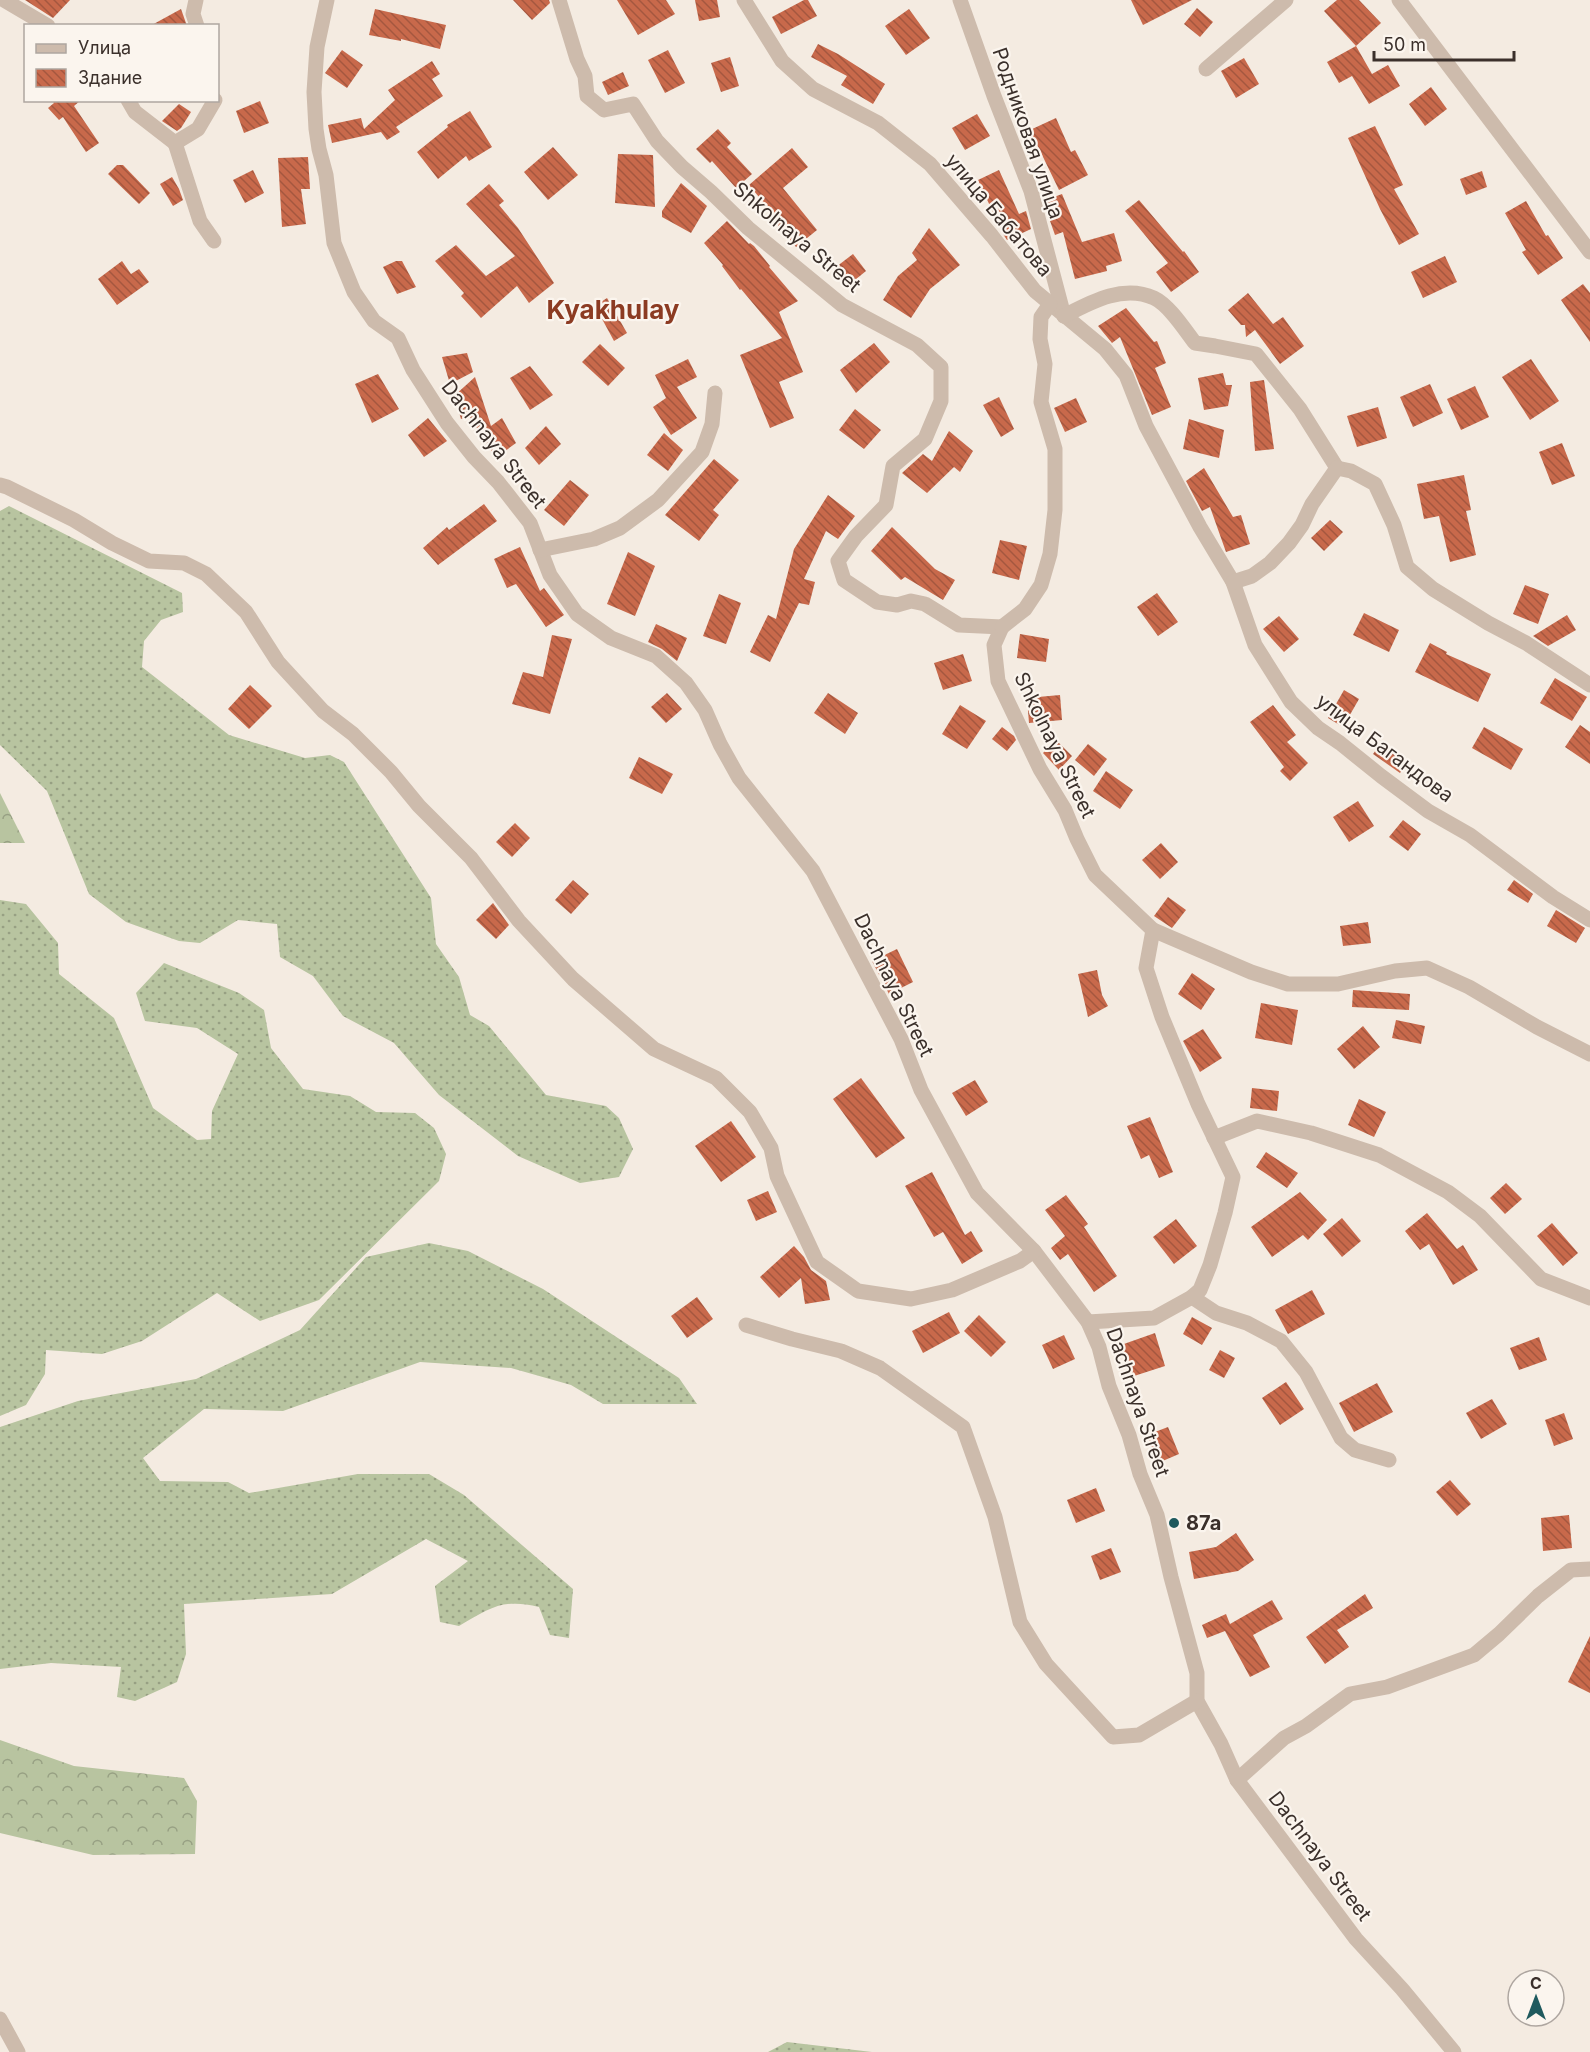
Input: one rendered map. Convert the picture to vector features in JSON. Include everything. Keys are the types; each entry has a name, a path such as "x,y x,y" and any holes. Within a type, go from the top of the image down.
{"street":[{"path":"4,0 45,24"},
{"path":"196,0 193,14 196,24"},
{"name":"Dachnaya Street","path":"327,0 317,47 314,92 316,129 326,175 334,243 354,292 374,321 398,338 412,370 447,423 530,523 550,574 577,614 611,638 656,656 686,683 705,710 739,778 813,871 901,1039 921,1090 977,1193 1034,1251 1088,1323 1099,1347 1109,1386 1157,1515 1197,1673 1197,1701 1221,1744 1237,1780 1356,1939 1402,1989 1454,2052"},
{"name":"Shkolnaya Street","path":"559,0 577,59 585,76 588,96 604,110 633,104 657,141 748,228 842,305 917,345 941,367 941,401 925,439 893,466 886,505 856,536 838,561 844,580 878,602 897,605 911,601 925,604 959,625 1002,627 994,645 998,681 1040,769 1065,810 1095,875 1153,930"},
{"name":"улица Бабатова","path":"744,0 782,62 813,89 878,123 930,164 992,236 1035,291 1064,316"},
{"name":"Родниковая улица","path":"960,0 1031,191 1064,316"},
{"path":"1206,69 1286,0"},
{"path":"1399,0 1590,252"},
{"path":"129,102 135,112 175,143 200,221 214,241"},
{"path":"175,143 198,129 214,102"},
{"path":"1064,316 1093,301 1126,292 1154,298 1173,315 1195,344 1256,354 1300,409 1337,468 1351,471 1375,484 1394,525 1407,567 1433,589 1526,643 1590,685"},
{"path":"1002,627 1025,609 1041,585 1050,554 1055,510 1055,449 1041,402 1045,364 1040,339 1041,317 1050,304"},
{"name":"улица Багандова","path":"1064,316 1105,349 1126,375 1146,426 1200,527 1233,582 1254,645 1291,702 1318,728 1428,811 1470,836 1553,897 1590,920"},
{"path":"540,550 594,539 620,528 658,500 702,452 712,424 715,393"},
{"path":"1233,582 1252,576 1270,563 1289,543 1337,468"},
{"path":"0,485 74,520 112,543 149,561 184,563 206,574 246,612 278,662 323,711 353,734 391,772 419,806 471,858 519,921 573,979 654,1049 716,1078 750,1112 771,1148 777,1176 817,1262 858,1292 911,1299 952,1290 1020,1261 1034,1251"},
{"path":"1088,1323 1154,1318 1192,1297 1200,1290 1225,1214 1233,1177 1162,1017 1146,968 1153,930 1251,972 1288,984 1338,984 1395,971 1427,968 1469,987 1537,1027 1590,1054"},
{"path":"1214,1138 1257,1121 1311,1133 1379,1155 1448,1192 1472,1210 1541,1279 1590,1298"},
{"path":"1192,1297 1216,1313 1247,1323 1281,1341 1306,1372 1341,1438 1355,1450 1389,1460"},
{"path":"746,1325 841,1351 880,1368 963,1427 995,1517 1020,1622 1046,1664 1113,1737 1139,1735 1197,1701"},
{"path":"1237,1780 1284,1738 1306,1726 1350,1694 1387,1687 1474,1655 1538,1596 1571,1570 1590,1569"},
{"path":"0,2019 18,2052"}],"green space":[{"path":"9,506 182,593 183,612 161,620 144,641 142,667 229,735 305,758 330,755 344,762 431,898 436,944 459,977 470,1015 489,1026 546,1095 606,1106 619,1118 633,1149 619,1177 580,1183 518,1156 439,1095 394,1043 343,1016 313,976 280,957 277,924 238,920 200,943 179,941 126,922 89,894 47,791 0,745 0,511"},
{"path":"0,793 25,843 0,843"},
{"path":"0,900 26,904 58,943 59,974 114,1018 153,1108 197,1140 211,1139 212,1111 238,1054 197,1028 145,1021 136,993 164,963 239,993 264,1010 271,1048 303,1089 350,1096 376,1112 415,1113 434,1128 446,1154 439,1181 319,1300 260,1321 217,1293 142,1341 102,1354 46,1350 45,1374 26,1405 0,1416"},
{"path":"429,1243 468,1251 543,1289 679,1378 697,1404 603,1404 571,1385 511,1368 420,1362 283,1411 204,1409 143,1458 160,1481 228,1482 249,1493 358,1474 429,1474 464,1495 573,1589 569,1638 550,1635 539,1607 526,1604 497,1606 459,1626 440,1622 435,1586 468,1561 426,1539 332,1594 184,1604 186,1654 177,1682 135,1701 117,1697 121,1667 51,1663 0,1669 0,1427 78,1401 196,1379 300,1330 366,1257"},
{"path":"0,1740 74,1766 184,1778 197,1801 195,1854 93,1855 0,1833"},
{"path":"787,2042 872,2052 768,2052"}],"building":[{"path":"25,0 70,0 53,18"},
{"path":"513,0 549,0 550,3 532,20"},
{"path":"617,0 666,0 675,14 638,35"},
{"path":"695,0 717,0 720,17 699,21"},
{"path":"808,0 817,16 781,34 772,17"},
{"path":"1131,0 1192,0 1143,25"},
{"path":"1337,0 1359,0 1381,23 1356,46 1324,11"},
{"path":"1197,8 1213,22 1200,37 1184,24"},
{"path":"181,9 186,24 154,24"},
{"path":"375,9 446,25 440,49 401,39 401,41 369,35"},
{"path":"909,9 930,38 906,55 885,26"},
{"path":"818,44 885,84 873,104 841,85 847,76 811,57"},
{"path":"1356,46 1372,74 1388,65 1400,86 1369,104 1352,76 1339,83 1327,62"},
{"path":"342,50 363,65 347,88 325,73"},
{"path":"668,50 685,83 665,93 648,60"},
{"path":"730,57 739,86 721,92 711,63"},
{"path":"1244,58 1259,84 1236,98 1221,71"},
{"path":"432,61 440,74 432,79 443,96 396,127 400,132 387,140 381,132 332,143 328,125 361,118 364,129 395,100 388,90"},
{"path":"623,72 629,86 608,95 602,82"},
{"path":"1431,87 1447,109 1425,126 1409,104"},
{"path":"260,101 269,123 244,133 236,111"},
{"path":"79,102 74,106 99,143 86,152 63,117 59,120 48,108 54,103"},
{"path":"179,104 191,112 177,131 162,121"},
{"path":"470,111 492,147 469,161 466,156 438,179 417,152 448,127 447,125"},
{"path":"977,114 990,136 965,150 952,128"},
{"path":"1056,118 1071,152 1075,150 1088,175 1059,190 1030,130"},
{"path":"1375,126 1403,185 1394,189 1419,234 1399,245 1348,138"},
{"path":"718,129 731,143 727,147 752,174 736,188 712,161 710,163 696,149"},
{"path":"553,147 578,175 548,200 524,172"},
{"path":"792,148 808,167 783,188 817,230 796,247 777,224 780,222 749,185"},
{"path":"618,154 653,155 655,207 615,203"},
{"path":"308,157 310,189 301,189 306,224 282,227 278,158"},
{"path":"117,165 123,165 150,193 139,204 108,174"},
{"path":"253,170 264,193 245,203 233,180"},
{"path":"999,170 1019,214 1026,211 1031,229 1007,240 978,180"},
{"path":"1482,171 1487,187 1466,195 1460,179"},
{"path":"172,177 183,200 173,206 160,184"},
{"path":"681,183 707,206 691,233 662,217 662,211"},
{"path":"489,184 504,201 499,205 518,228 554,283 529,303 517,286 481,318 461,296 464,293 435,261 456,245 486,276 515,256 466,204"},
{"path":"1062,194 1082,242 1114,233 1122,261 1106,266 1107,271 1075,279 1063,232 1055,235 1044,204"},
{"path":"1139,200 1184,251 1199,272 1171,292 1156,272 1168,263 1125,211"},
{"path":"1526,201 1546,236 1548,235 1563,258 1538,275 1522,252 1526,250 1505,213"},
{"path":"727,221 749,244 754,246 798,301 779,312 803,372 779,382 794,418 770,428 740,355 782,338 740,290 704,243"},
{"path":"929,228 960,265 930,289 911,318 883,300 898,276 917,260 912,253"},
{"path":"853,254 866,271 850,284 836,267"},
{"path":"1445,256 1457,282 1423,298 1411,272"},
{"path":"122,261 131,274 139,269 149,282 117,305 98,279"},
{"path":"396,261 402,261 416,287 397,294 383,267"},
{"path":"1583,284 1590,293 1590,342 1561,300"},
{"path":"1248,293 1273,324 1283,317 1304,346 1280,364 1255,330 1246,337 1245,325 1241,325 1228,310"},
{"path":"607,298 627,333 614,341 595,306"},
{"path":"1126,308 1154,342 1157,341 1166,363 1155,368 1171,407 1152,415 1120,337 1112,343 1098,326"},
{"path":"874,343 890,362 856,393 840,370"},
{"path":"600,344 625,368 608,386 582,362"},
{"path":"467,353 473,372 450,384 442,357"},
{"path":"688,359 697,377 677,387 697,418 671,435 653,407 666,398 655,375"},
{"path":"1531,359 1559,401 1530,420 1502,377"},
{"path":"530,366 553,395 530,410 510,378"},
{"path":"1223,373 1226,385 1232,385 1228,406 1204,410 1198,378"},
{"path":"378,374 399,409 372,423 355,384"},
{"path":"475,377 491,426 502,418 516,443 497,459 469,416 461,419 454,396"},
{"path":"1264,380 1274,449 1255,451 1250,382"},
{"path":"1430,384 1443,413 1413,427 1400,397"},
{"path":"1475,386 1489,417 1461,430 1447,399"},
{"path":"999,397 1014,429 1001,437 983,405"},
{"path":"1076,398 1087,422 1065,432 1054,408"},
{"path":"1378,407 1387,438 1357,447 1347,416"},
{"path":"855,409 881,430 864,449 839,430"},
{"path":"428,418 447,441 424,457 408,435"},
{"path":"1189,419 1224,430 1219,458 1183,449"},
{"path":"546,426 561,444 539,465 525,448"},
{"path":"949,431 973,451 960,472 954,467 927,493 902,473 923,454 932,461"},
{"path":"664,433 683,450 668,471 647,455"},
{"path":"1562,443 1575,476 1552,485 1539,452"},
{"path":"714,459 739,480 713,510 719,515 699,541 665,515"},
{"path":"1204,468 1233,517 1241,515 1250,544 1226,552 1210,507 1202,511 1186,481"},
{"path":"1464,475 1471,510 1466,511 1476,555 1450,562 1439,516 1424,519 1417,484"},
{"path":"570,480 589,495 564,526 544,510"},
{"path":"828,495 855,516 838,539 826,531 804,579 815,582 809,605 799,603 770,662 750,652 768,615 776,619 794,549"},
{"path":"484,504 497,521 438,565 423,548 447,527 449,530"},
{"path":"1330,520 1343,532 1324,551 1311,538"},
{"path":"892,527 935,569 955,580 943,600 905,577 901,580 871,551"},
{"path":"1000,540 1027,546 1019,580 992,573"},
{"path":"520,547 540,591 544,588 564,615 546,627 516,584 507,588 494,559"},
{"path":"628,552 655,566 635,616 607,604"},
{"path":"1525,585 1549,594 1538,624 1513,614"},
{"path":"1157,593 1178,622 1158,636 1137,607"},
{"path":"719,594 741,603 726,644 703,636"},
{"path":"1364,613 1399,630 1389,652 1353,635"},
{"path":"1567,615 1576,630 1548,646 1533,636"},
{"path":"1279,616 1299,639 1284,652 1263,629"},
{"path":"656,624 687,638 677,661 662,649 648,642"},
{"path":"1020,634 1049,639 1046,662 1017,658"},
{"path":"552,635 572,639 550,714 512,704 523,672 543,677"},
{"path":"1430,643 1447,652 1446,654 1491,674 1478,702 1415,672"},
{"path":"963,654 972,681 943,690 934,663"},
{"path":"1555,678 1587,697 1572,721 1540,703"},
{"path":"250,685 272,706 249,729 228,709"},
{"path":"1344,690 1359,699 1343,727 1328,718"},
{"path":"667,693 682,709 666,723 651,707"},
{"path":"828,693 858,713 845,734 814,713"},
{"path":"1060,695 1062,720 1029,723 1027,698"},
{"path":"960,705 986,721 967,749 942,734"},
{"path":"1273,705 1296,735 1287,742 1308,763 1290,781 1280,771 1284,767 1250,722"},
{"path":"1580,725 1590,732 1590,764 1565,747"},
{"path":"1002,727 1016,740 1007,751 992,739"},
{"path":"1484,727 1523,749 1511,770 1472,748"},
{"path":"1056,740 1072,756 1059,770 1043,753"},
{"path":"1382,742 1409,761 1400,773 1373,754"},
{"path":"1088,744 1107,759 1094,776 1075,760"},
{"path":"639,757 673,774 662,794 629,778"},
{"path":"1106,771 1133,790 1120,809 1093,791"},
{"path":"1358,801 1374,826 1349,842 1333,817"},
{"path":"1403,820 1421,834 1408,851 1389,837"},
{"path":"515,823 530,838 512,857 496,842"},
{"path":"1161,843 1178,862 1160,879 1142,860"},
{"path":"573,880 589,894 571,914 555,900"},
{"path":"1514,880 1533,894 1528,903 1507,890"},
{"path":"1168,897 1186,910 1172,928 1154,916"},
{"path":"493,903 509,925 496,939 476,920"},
{"path":"1556,910 1585,928 1576,943 1547,926"},
{"path":"1368,922 1371,943 1343,946 1340,926"},
{"path":"897,949 913,982 889,994 872,961"},
{"path":"1097,970 1102,995 1108,1006 1088,1017 1078,974"},
{"path":"1192,973 1215,989 1201,1010 1178,994"},
{"path":"1353,990 1410,994 1409,1010 1352,1007"},
{"path":"1261,1003 1298,1010 1292,1045 1255,1038"},
{"path":"1396,1020 1425,1026 1421,1044 1392,1038"},
{"path":"1363,1026 1380,1047 1354,1069 1337,1049"},
{"path":"1203,1029 1222,1058 1200,1072 1183,1041"},
{"path":"861,1078 905,1138 876,1158 833,1099"},
{"path":"975,1080 988,1102 966,1116 952,1093"},
{"path":"1252,1088 1279,1091 1277,1111 1250,1108"},
{"path":"1359,1099 1386,1112 1374,1137 1348,1125"},
{"path":"1150,1117 1173,1172 1159,1178 1149,1155 1141,1159 1127,1126"},
{"path":"731,1121 756,1157 721,1182 695,1146"},
{"path":"1266,1152 1298,1173 1287,1188 1256,1167"},
{"path":"932,1172 965,1235 971,1231 983,1251 962,1264 943,1232 934,1237 905,1186"},
{"path":"1506,1183 1522,1199 1505,1214 1490,1198"},
{"path":"768,1191 777,1212 756,1221 747,1200"},
{"path":"1300,1192 1327,1220 1308,1240 1303,1235 1272,1257 1251,1227"},
{"path":"1066,1195 1088,1224 1084,1227 1117,1276 1094,1292 1068,1254 1060,1260 1051,1248 1065,1236 1045,1210"},
{"path":"1427,1213 1457,1249 1463,1245 1478,1270 1453,1285 1429,1244 1420,1250 1405,1231"},
{"path":"1342,1218 1361,1241 1342,1257 1323,1234"},
{"path":"1176,1219 1197,1246 1174,1264 1153,1237"},
{"path":"1552,1223 1578,1253 1563,1266 1537,1236"},
{"path":"794,1246 804,1257 811,1270 826,1281 830,1300 805,1304 801,1278 779,1298 760,1277"},
{"path":"1312,1290 1325,1314 1288,1334 1275,1310"},
{"path":"697,1297 713,1319 687,1338 671,1316"},
{"path":"949,1312 960,1333 923,1353 912,1331"},
{"path":"979,1315 1006,1342 991,1357 964,1331"},
{"path":"1192,1317 1212,1328 1202,1345 1183,1334"},
{"path":"1155,1333 1165,1366 1131,1377 1121,1345"},
{"path":"1064,1335 1075,1359 1053,1369 1042,1345"},
{"path":"1539,1337 1547,1360 1519,1370 1510,1348"},
{"path":"1220,1350 1235,1358 1224,1378 1209,1370"},
{"path":"1286,1382 1304,1409 1280,1425 1262,1398"},
{"path":"1377,1383 1393,1412 1354,1432 1339,1403"},
{"path":"1492,1399 1507,1424 1481,1439 1466,1413"},
{"path":"1564,1413 1573,1439 1554,1446 1545,1420"},
{"path":"1168,1427 1179,1454 1158,1463 1147,1435"},
{"path":"1450,1480 1471,1504 1457,1516 1436,1492"},
{"path":"1096,1488 1105,1511 1076,1523 1067,1500"},
{"path":"1569,1515 1572,1548 1543,1551 1541,1518"},
{"path":"1236,1533 1254,1560 1238,1571 1194,1579 1189,1552 1216,1547"},
{"path":"1111,1548 1121,1572 1100,1580 1091,1556"},
{"path":"1365,1594 1373,1608 1337,1630 1349,1647 1325,1664 1306,1637"},
{"path":"1272,1600 1283,1619 1253,1635 1270,1667 1250,1677 1225,1631 1207,1638 1202,1625 1226,1614 1230,1624"},
{"path":"1590,1636 1590,1693 1568,1682"}],"place":[{"name":"87а","path":"1174,1523"}],"district":[{"name":"Kyakhulay","path":"613,310"}]}
